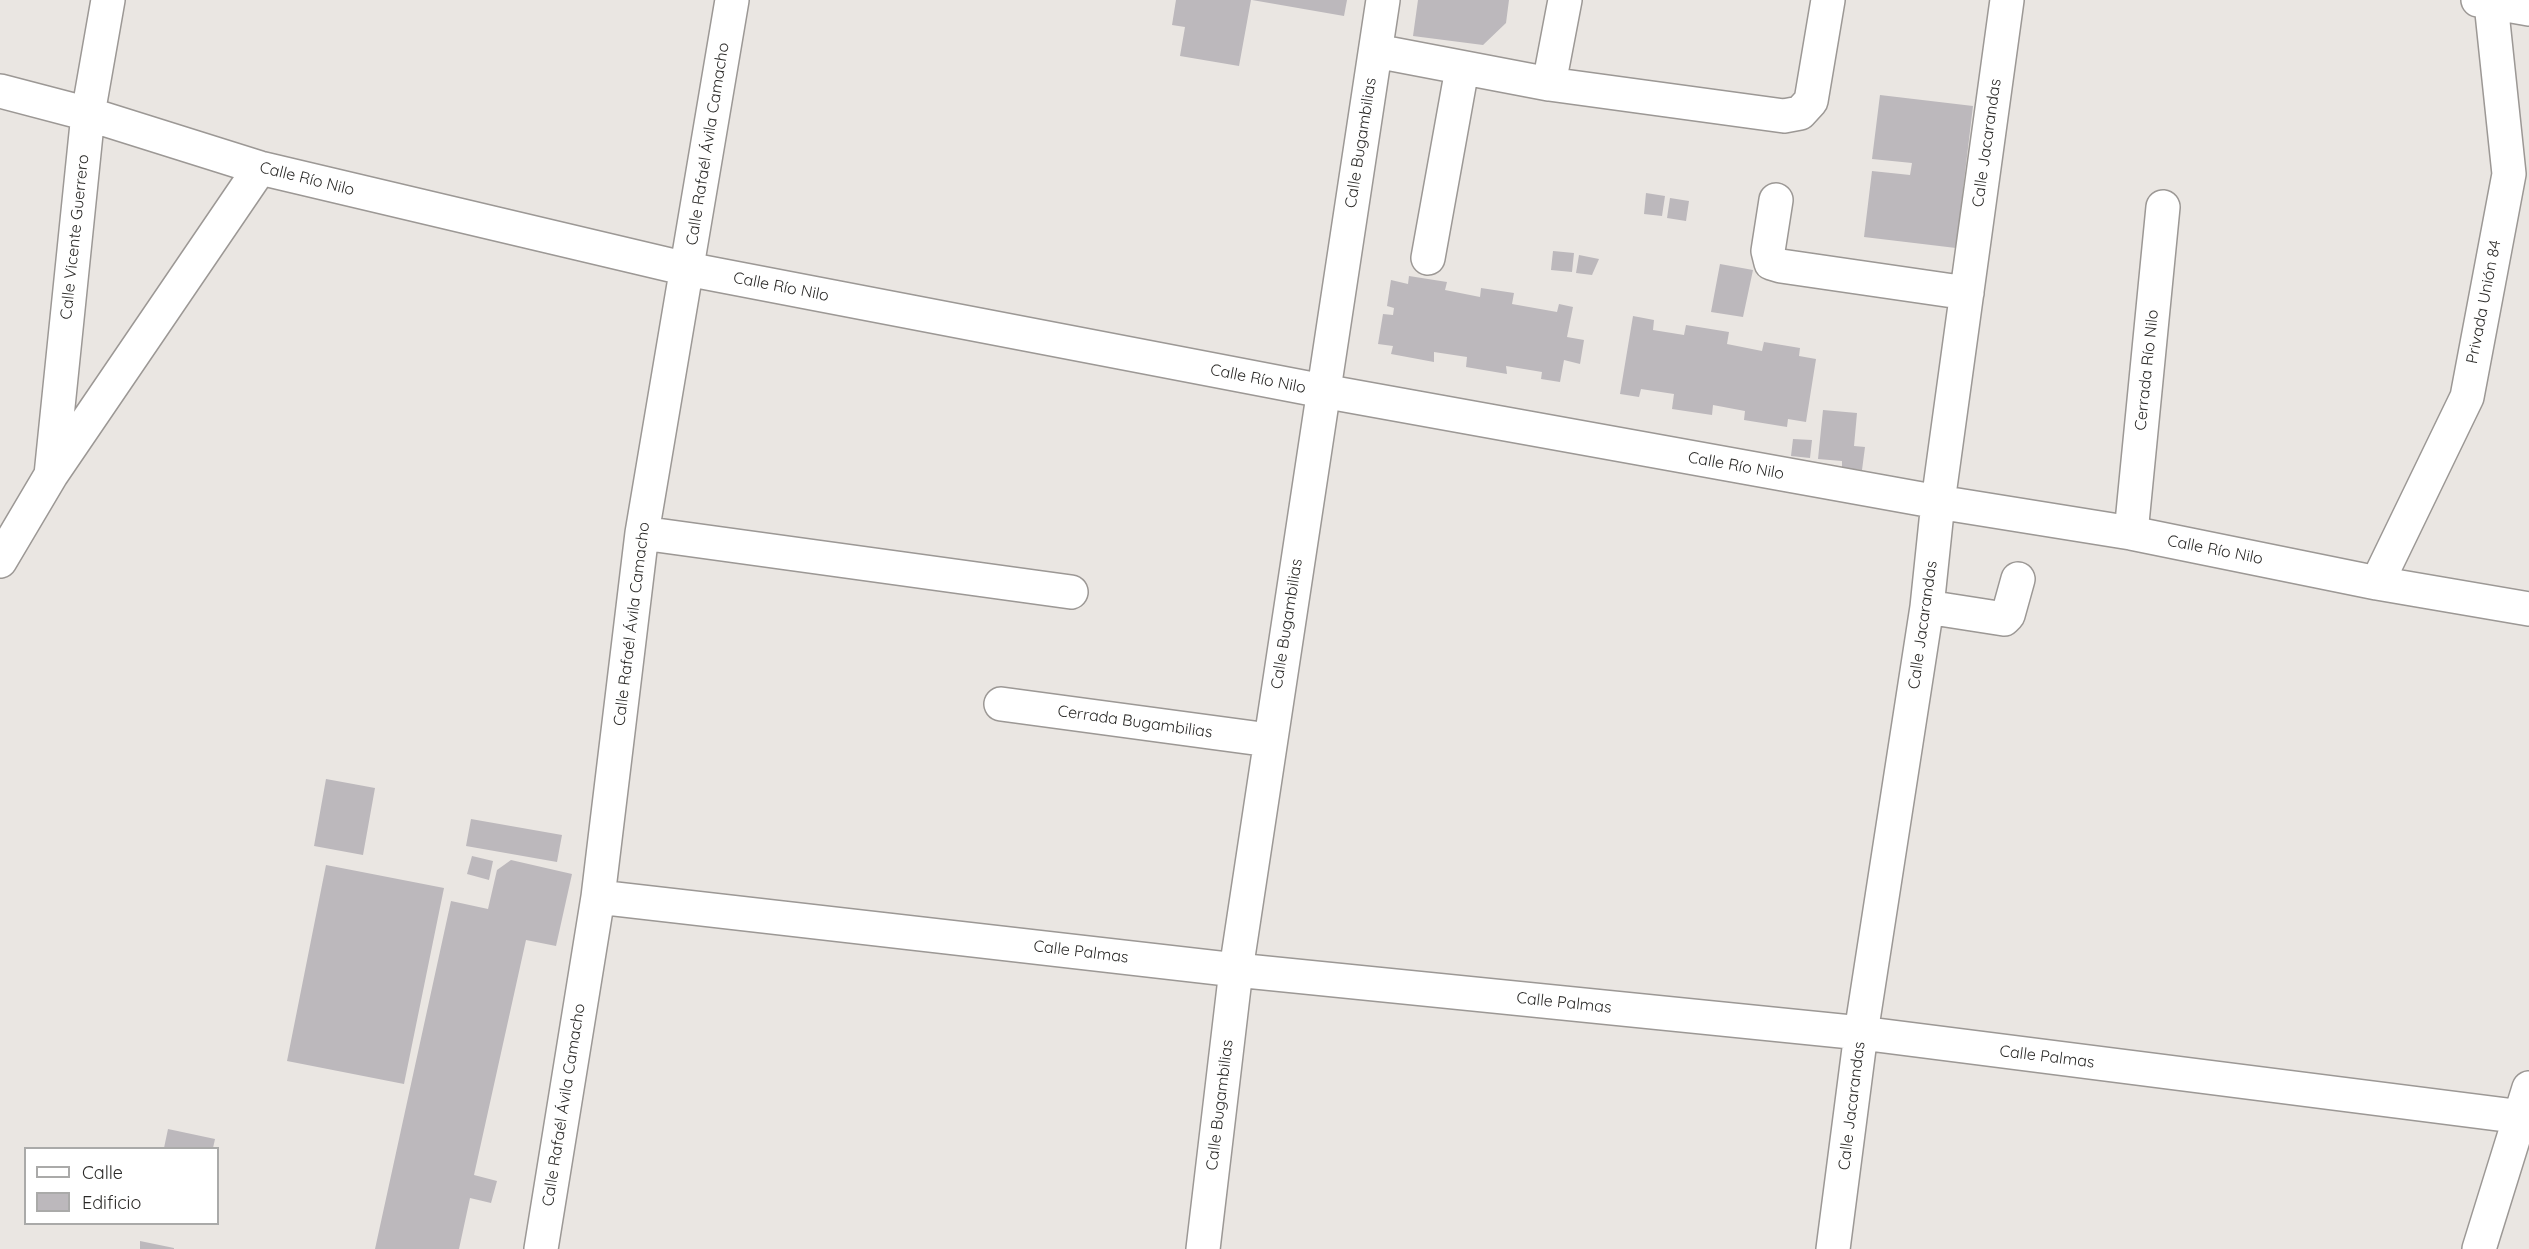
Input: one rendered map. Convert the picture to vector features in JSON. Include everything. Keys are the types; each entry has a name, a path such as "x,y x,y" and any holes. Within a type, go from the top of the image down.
{"street":[{"name":"Calle Vicente Guerrero","path":"51,475 88,114 108,0"},
{"name":"Calle Rafaél Ávila Camacho","path":"541,1249 598,897 642,533 732,0"},
{"name":"Calle Bugambilias","path":"1203,1249 1236,970 1269,740 1383,0"},
{"path":"1549,84 1566,0"},
{"path":"1376,51 1549,84 1784,116 1800,113 1811,101 1828,0"},
{"name":"Calle Jacarandas","path":"1833,1249 1861,1033 1927,607 1938,502 2007,0"},
{"path":"2484,1 2529,9"},
{"name":"Privada Unión 84","path":"2377,583 2467,396 2508,174 2484,1"},
{"path":"1428,258 1462,69"},
{"name":"Calle Río Nilo","path":"0,91 88,114 260,168 687,269 1323,391 1938,502 2131,533 2377,583 2529,609"},
{"name":"Calle Vicente Guerrero","path":"0,561 51,475 260,168"},
{"path":"1776,200 1768,251 1772,263 1967,293"},
{"name":"Cerrada Río Nilo","path":"2131,533 2163,207"},
{"path":"642,533 1071,592"},
{"path":"1927,607 2004,619 2008,615 2018,579"},
{"name":"Cerrada Bugambilias","path":"1001,704 1269,740"},
{"name":"Calle Palmas","path":"598,897 1236,970 1861,1033 2526,1107"},
{"path":"2479,1249 2526,1107"}],"building":[{"path":"1176,0 1251,0 1239,66 1180,56 1185,27 1172,25"},
{"path":"1252,0 1347,0 1344,16"},
{"path":"1418,0 1509,0 1506,23 1483,45 1413,36"},
{"path":"1880,95 1973,106 1956,248 1864,237 1872,171 1910,175 1912,163 1872,159"},
{"path":"1646,193 1665,196 1662,216 1644,214"},
{"path":"1670,198 1689,201 1686,221 1667,218"},
{"path":"1553,251 1574,253 1572,272 1551,270"},
{"path":"1579,255 1599,259 1592,275 1576,273"},
{"path":"1720,264 1753,270 1743,317 1711,312"},
{"path":"1409,276 1447,282 1445,290 1480,297 1481,288 1514,293 1512,304 1557,312 1559,304 1573,307 1567,337 1584,340 1580,364 1564,360 1560,382 1541,379 1542,372 1506,366 1507,374 1466,367 1467,357 1434,352 1434,362 1391,354 1393,346 1378,344 1383,314 1393,315 1394,308 1387,306 1391,280 1408,284"},
{"path":"1633,316 1654,320 1653,330 1684,335 1686,325 1729,332 1727,344 1762,351 1764,342 1800,348 1799,356 1816,359 1806,422 1788,419 1787,427 1744,420 1745,411 1713,405 1712,415 1672,409 1674,394 1641,389 1639,397 1620,394"},
{"path":"1823,410 1857,413 1854,446 1865,447 1862,470 1842,468 1842,461 1818,459"},
{"path":"1793,439 1812,440 1810,458 1791,456"},
{"path":"326,779 375,788 363,855 314,846"},
{"path":"471,819 562,835 557,862 466,846"},
{"path":"472,856 493,861 489,880 467,874"},
{"path":"511,860 572,874 556,946 526,940 474,1175 497,1181 491,1203 470,1198 459,1249 375,1249 451,901 488,909 497,870"},
{"path":"326,865 444,888 404,1084 287,1061"},
{"path":"168,1129 215,1139 213,1147 164,1147"},
{"path":"140,1241 174,1248 174,1249 140,1249"}]}
